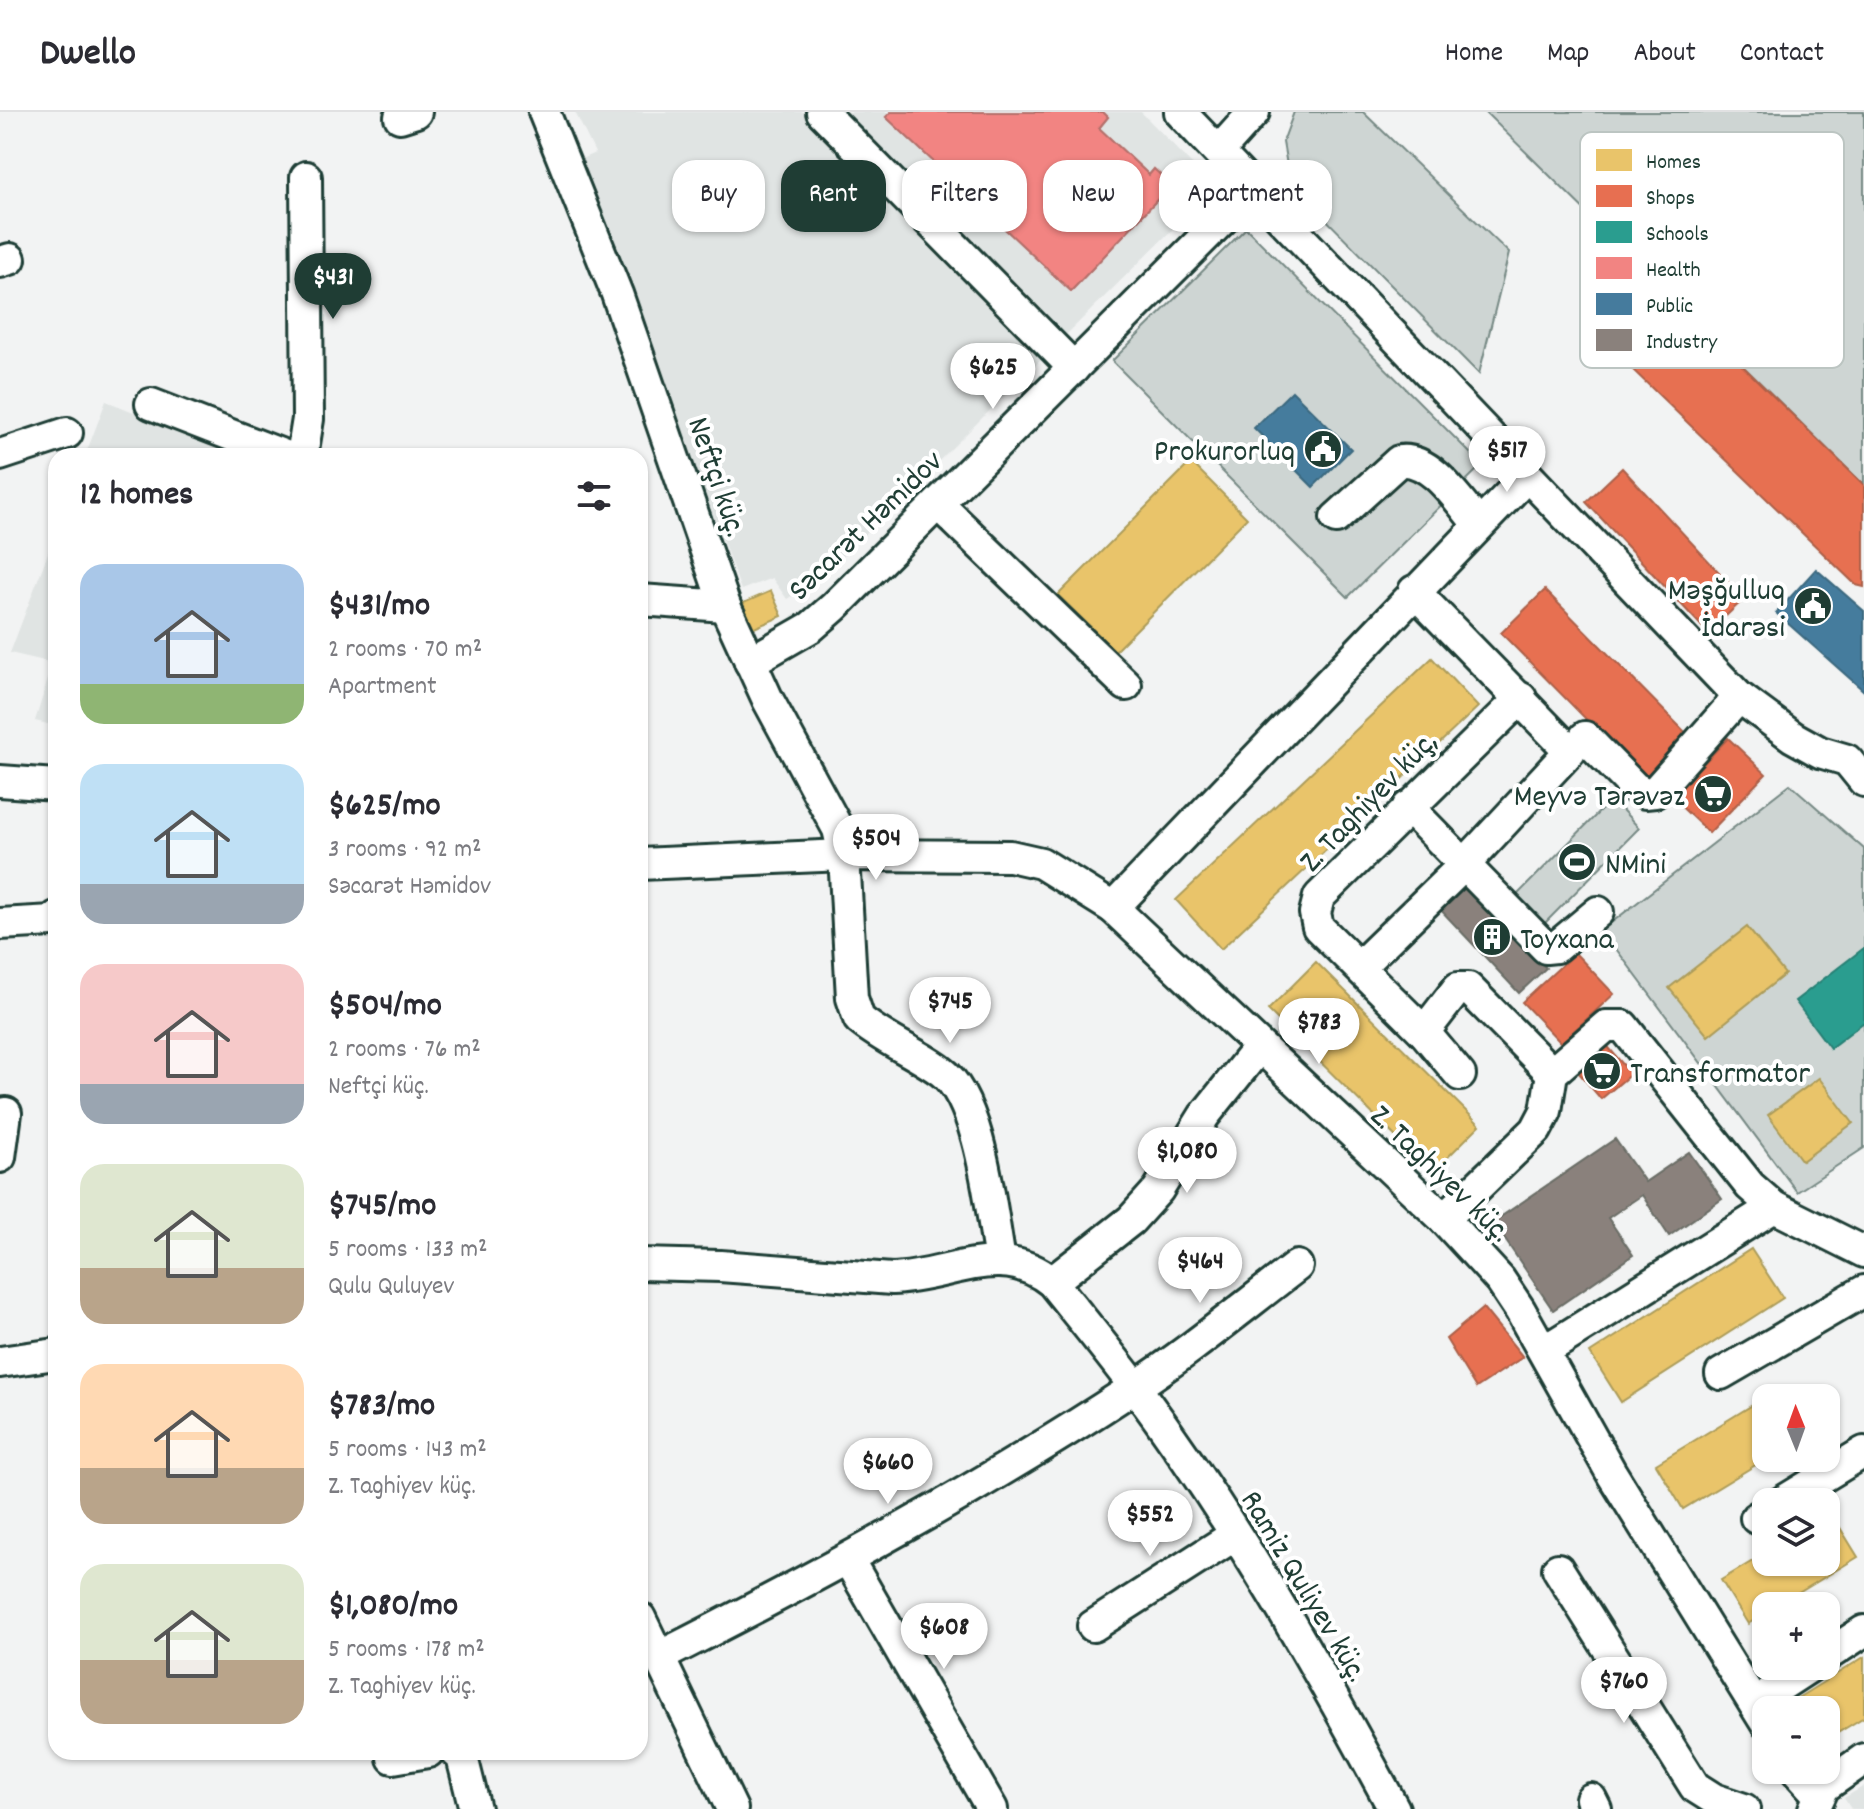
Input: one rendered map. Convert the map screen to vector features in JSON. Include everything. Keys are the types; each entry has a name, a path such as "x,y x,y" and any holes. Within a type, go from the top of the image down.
{"street":[{"name":"Neftçi küç.","path":"544,112 617,294 725,606 750,662 838,829 844,855 852,998 859,1019 943,1072 961,1090 973,1121 1000,1260"},
{"path":"822,112 1074,368"},
{"path":"1180,112 1228,160"},
{"path":"1219,151 1254,112"},
{"path":"303,448 308,419 306,177"},
{"name":"Səcarət Həmidov","path":"750,662 811,627 939,505 1210,232"},
{"path":"1297,232 1739,697 1793,737 1820,752 1858,766"},
{"path":"151,404 264,448"},
{"path":"0,455 67,433"},
{"path":"1336,518 1399,461 1410,460 1423,465 1479,525"},
{"path":"648,864 844,855 1010,856 1041,863 1113,908 1527,476"},
{"path":"939,505 1126,685"},
{"path":"1359,967 1464,865 1570,751 1414,591"},
{"path":"648,604 725,606"},
{"path":"1585,737 1635,788 1645,793 1655,792 1739,697"},
{"name":"Z. Taghiyev küç,","path":"1460,1075 1424,1032 1318,927 1315,913 1319,897 1521,698"},
{"path":"0,781 48,784"},
{"path":"1408,807 1546,948 1556,947 1598,912"},
{"name":"Z. Taghiyev küç.","path":"1113,908 1444,1219 1500,1280 1544,1351 1612,1474 1752,1700"},
{"path":"0,924 48,921"},
{"path":"1424,1032 1458,988 1468,988 1552,1073"},
{"path":"1444,1219 1536,1130 1546,1111 1552,1073 1606,1026 1623,1026 1733,1166 1774,1207 1864,1252"},
{"path":"1052,1282 1131,1220 1158,1190 1204,1116 1259,1047"},
{"path":"0,1157 6,1113"},
{"path":"1544,1351 1774,1207"},
{"name":"Ramiz Quliyev küç.","path":"648,1264 720,1266 892,1279 914,1278 1000,1260 1035,1269 1052,1282 1135,1387 1235,1535 1328,1689 1394,1809"},
{"path":"659,1657 849,1561 1135,1387 1297,1266"},
{"path":"1721,1374 1864,1291"},
{"path":"0,1362 48,1355"},
{"path":"1805,1488 1864,1452"},
{"path":"1093,1626 1235,1535"},
{"path":"849,1561 992,1809"},
{"path":"1558,1569 1695,1787 1714,1799 1744,1809"},
{"path":"1840,1647 1864,1631"},
{"path":"648,1634 732,1809"},
{"path":"1778,1696 1796,1680"},
{"path":"1805,1784 1816,1801 1833,1778 1864,1759"},
{"path":"463,1760 475,1809"}],"shaded area":[{"path":"575,112 1141,112 1188,160 1159,160 1159,232 1170,232 824,575 787,599 772,578 741,590 581,159 595,153"},
{"path":"1294,112 1363,112 1509,253 1479,374 1332,225 1332,160 1286,160 1283,142"},
{"path":"1485,112 1864,112 1864,485 1745,368 1844,368 1844,132 1580,132 1580,205"},
{"path":"1242,232 1250,232 1482,465 1348,597 1112,361"},
{"path":"106,401 225,448 88,448"},
{"path":"48,553 48,662 10,653"},
{"path":"48,679 48,724 35,721"},
{"path":"1790,784 1864,849 1864,1148 1797,1192 1602,930"},
{"name":"NMini","path":"1612,799 1639,828 1543,925 1516,896"},
{"path":"1864,1786 1864,1809 1851,1809 1844,1798"}],"building: Homes":[{"path":"1191,462 1247,518 1115,651 1058,595"},
{"path":"771,591 782,616 752,629 741,604"},
{"path":"1432,658 1478,707 1221,949 1176,900"},
{"path":"1747,927 1785,974 1708,1036 1669,988"},
{"path":"1316,962 1480,1125 1432,1173 1268,1010"},
{"path":"1819,1078 1853,1123 1802,1161 1768,1115"},
{"path":"1751,1249 1783,1298 1621,1402 1590,1353"},
{"path":"1752,1405 1752,1467 1683,1509 1656,1464"},
{"path":"1840,1528 1858,1557 1840,1568"},
{"path":"1752,1561 1752,1576 1827,1576 1800,1592 1752,1592 1752,1622 1748,1624 1721,1580"},
{"path":"1864,1657 1864,1717 1840,1732 1840,1696 1801,1696 1827,1680 1840,1680 1840,1672"}],"building: Shops":[{"path":"1631,368 1745,368 1864,485 1864,587 1856,585"},
{"path":"1622,468 1744,599 1708,633 1586,502"},
{"path":"1545,590 1688,735 1644,778 1501,633"},
{"path":"1728,738 1766,774 1709,833 1671,797"},
{"path":"1575,953 1614,994 1561,1043 1522,1002"},
{"name":"Transformator","path":"1604,1042 1631,1074 1601,1099 1574,1067"},
{"path":"1483,1308 1523,1357 1476,1388 1446,1339"}],"building: Schools":[{"path":"1864,948 1864,1022 1830,1048 1795,1001"}],"building: Health":[{"path":"891,112 956,112 946,123 984,160 932,160 886,117"},
{"path":"891,112 1103,112 1108,117 1099,128 1133,160 1043,160 1043,232 1127,232 1071,291 1008,232 1027,232 1027,160 932,160 886,117"},
{"path":"1025,112 1103,112 1108,117 1099,128 1133,160 1074,160"},
{"path":"1143,169 1149,175 1154,169 1159,174 1159,198 1143,215"},
{"path":"1143,169 1149,175 1154,169 1159,174 1159,198 1143,215"},
{"path":"1027,203 1043,218 1043,232 1057,232 1061,236 1065,232 1127,232 1071,291 1008,232 1027,232"}],"building: Public":[{"path":"1292,391 1351,449 1313,487 1254,428"},
{"path":"1816,569 1864,611 1864,691 1776,613"}],"building: Industry":[{"name":"Toyxana","path":"1465,882 1546,968 1519,993 1438,907"},
{"path":"1615,1139 1645,1182 1689,1152 1722,1199 1669,1236 1642,1195 1608,1218 1633,1255 1553,1310 1493,1222"}],"place":[{"name":"Prokurorluq","path":"1323,449"},
{"name":"Məşğulluq İdarəsi","path":"1813,606"},
{"name":"Meyvə Tərəvəz","path":"1713,794"},
{"name":"NMini","path":"1577,862"},
{"name":"Toyxana","path":"1492,937"},
{"name":"Transformator","path":"1602,1071"}]}
